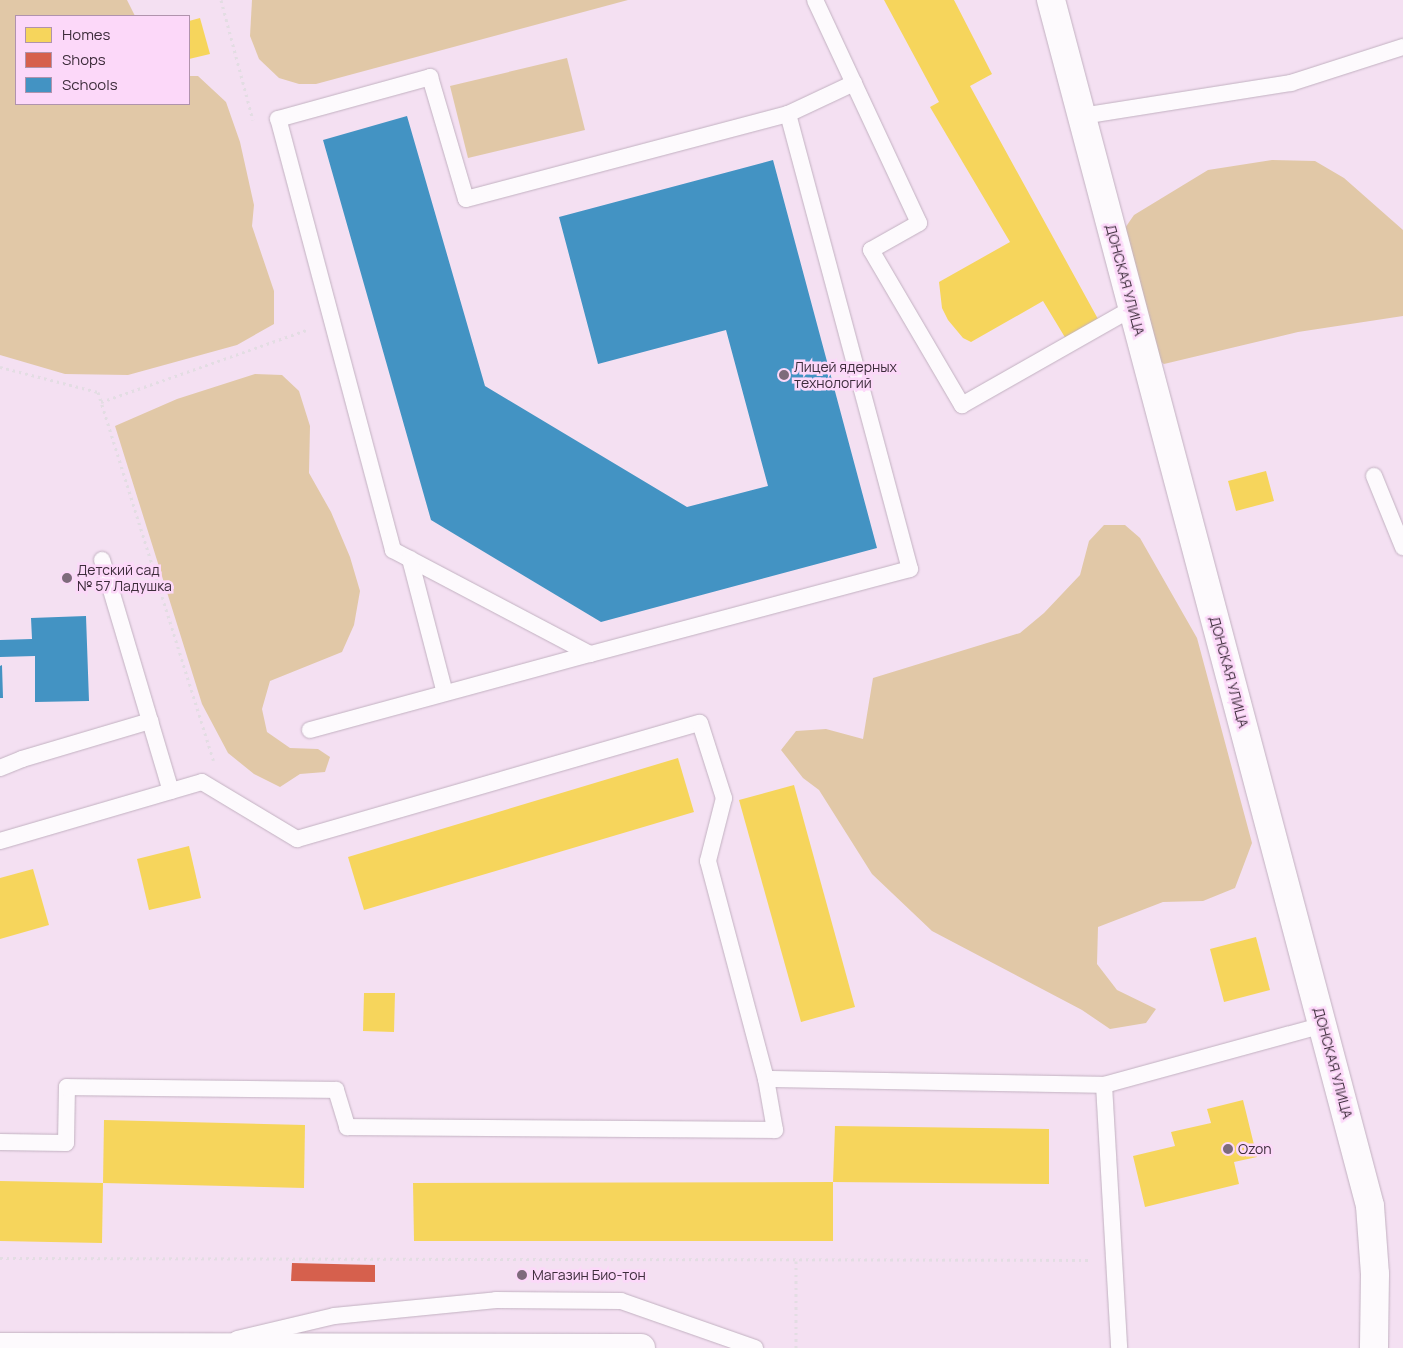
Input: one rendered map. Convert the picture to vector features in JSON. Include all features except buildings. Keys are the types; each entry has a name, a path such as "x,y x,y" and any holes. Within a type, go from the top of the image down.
{"main road":[{"name":"ДОНСКАЯ УЛИЦА","path":"1051,0 1370,1206 1375,1274 1374,1348"},
{"path":"0,1347 641,1348"}],"lane":[{"path":"815,0 919,223 871,250 962,405 1132,308"},
{"path":"1082,116 1291,84 1403,47"},
{"path":"590,654 393,550 278,119 430,77 466,199 788,114 854,83"},
{"path":"310,730 910,569 788,114"},
{"path":"1374,476 1403,547"},
{"path":"410,559 445,693"},
{"path":"102,560 171,791"},
{"path":"0,768 22,758 150,721"},
{"path":"0,841 202,782 223,792 297,839 700,723 724,798 708,861 766,1079 775,1130 347,1127 336,1090 67,1087 66,1143 0,1142"},
{"path":"766,1079 1104,1085 1322,1025"},
{"path":"1104,1085 1118,1348"},
{"path":"205,1347 334,1316 496,1300 621,1301 755,1348"}],"path":[{"path":"221,0 254,123"},
{"path":"101,402 309,330 307,321"},
{"path":"0,366 98,392 223,792"},
{"path":"0,1258 796,1261 1114,1260"},
{"path":"796,1261 796,1348"}],"shaded area":[{"path":"0,0 127,0 134,15 15,15 15,105 190,105 190,76 198,76 226,102 240,142 254,205 252,226 274,291 274,324 237,345 128,375 65,374 0,355"},
{"path":"252,0 628,0 316,84 299,84 279,78 259,59 250,36"},
{"path":"567,58 585,130 468,158 450,86"},
{"path":"1272,160 1315,161 1344,178 1403,230 1403,316 1298,332 1164,364 1151,355 1125,228 1134,215 1208,170"},
{"path":"255,374 282,375 299,391 310,426 309,473 331,512 350,557 360,591 354,625 342,652 270,681 262,709 267,732 290,748 318,749 330,757 325,772 300,774 280,787 254,774 228,753 202,704 115,426 177,399"},
{"path":"1104,525 1125,525 1140,538 1197,638 1252,843 1235,888 1203,901 1163,902 1098,927 1097,964 1117,990 1156,1009 1146,1023 1110,1029 1082,1010 932,931 872,874 819,790 803,778 781,750 796,731 826,729 863,739 873,678 1020,633 1044,613 1080,575 1089,541"}],"place":[{"name":"Лицей ядерных технологий","path":"784,375"},
{"name":"Детский сад № 57 Ладушка","path":"67,578"},
{"name":"Ozon","path":"1228,1149"},
{"name":"Магазин Био-тон","path":"522,1275"}]}
